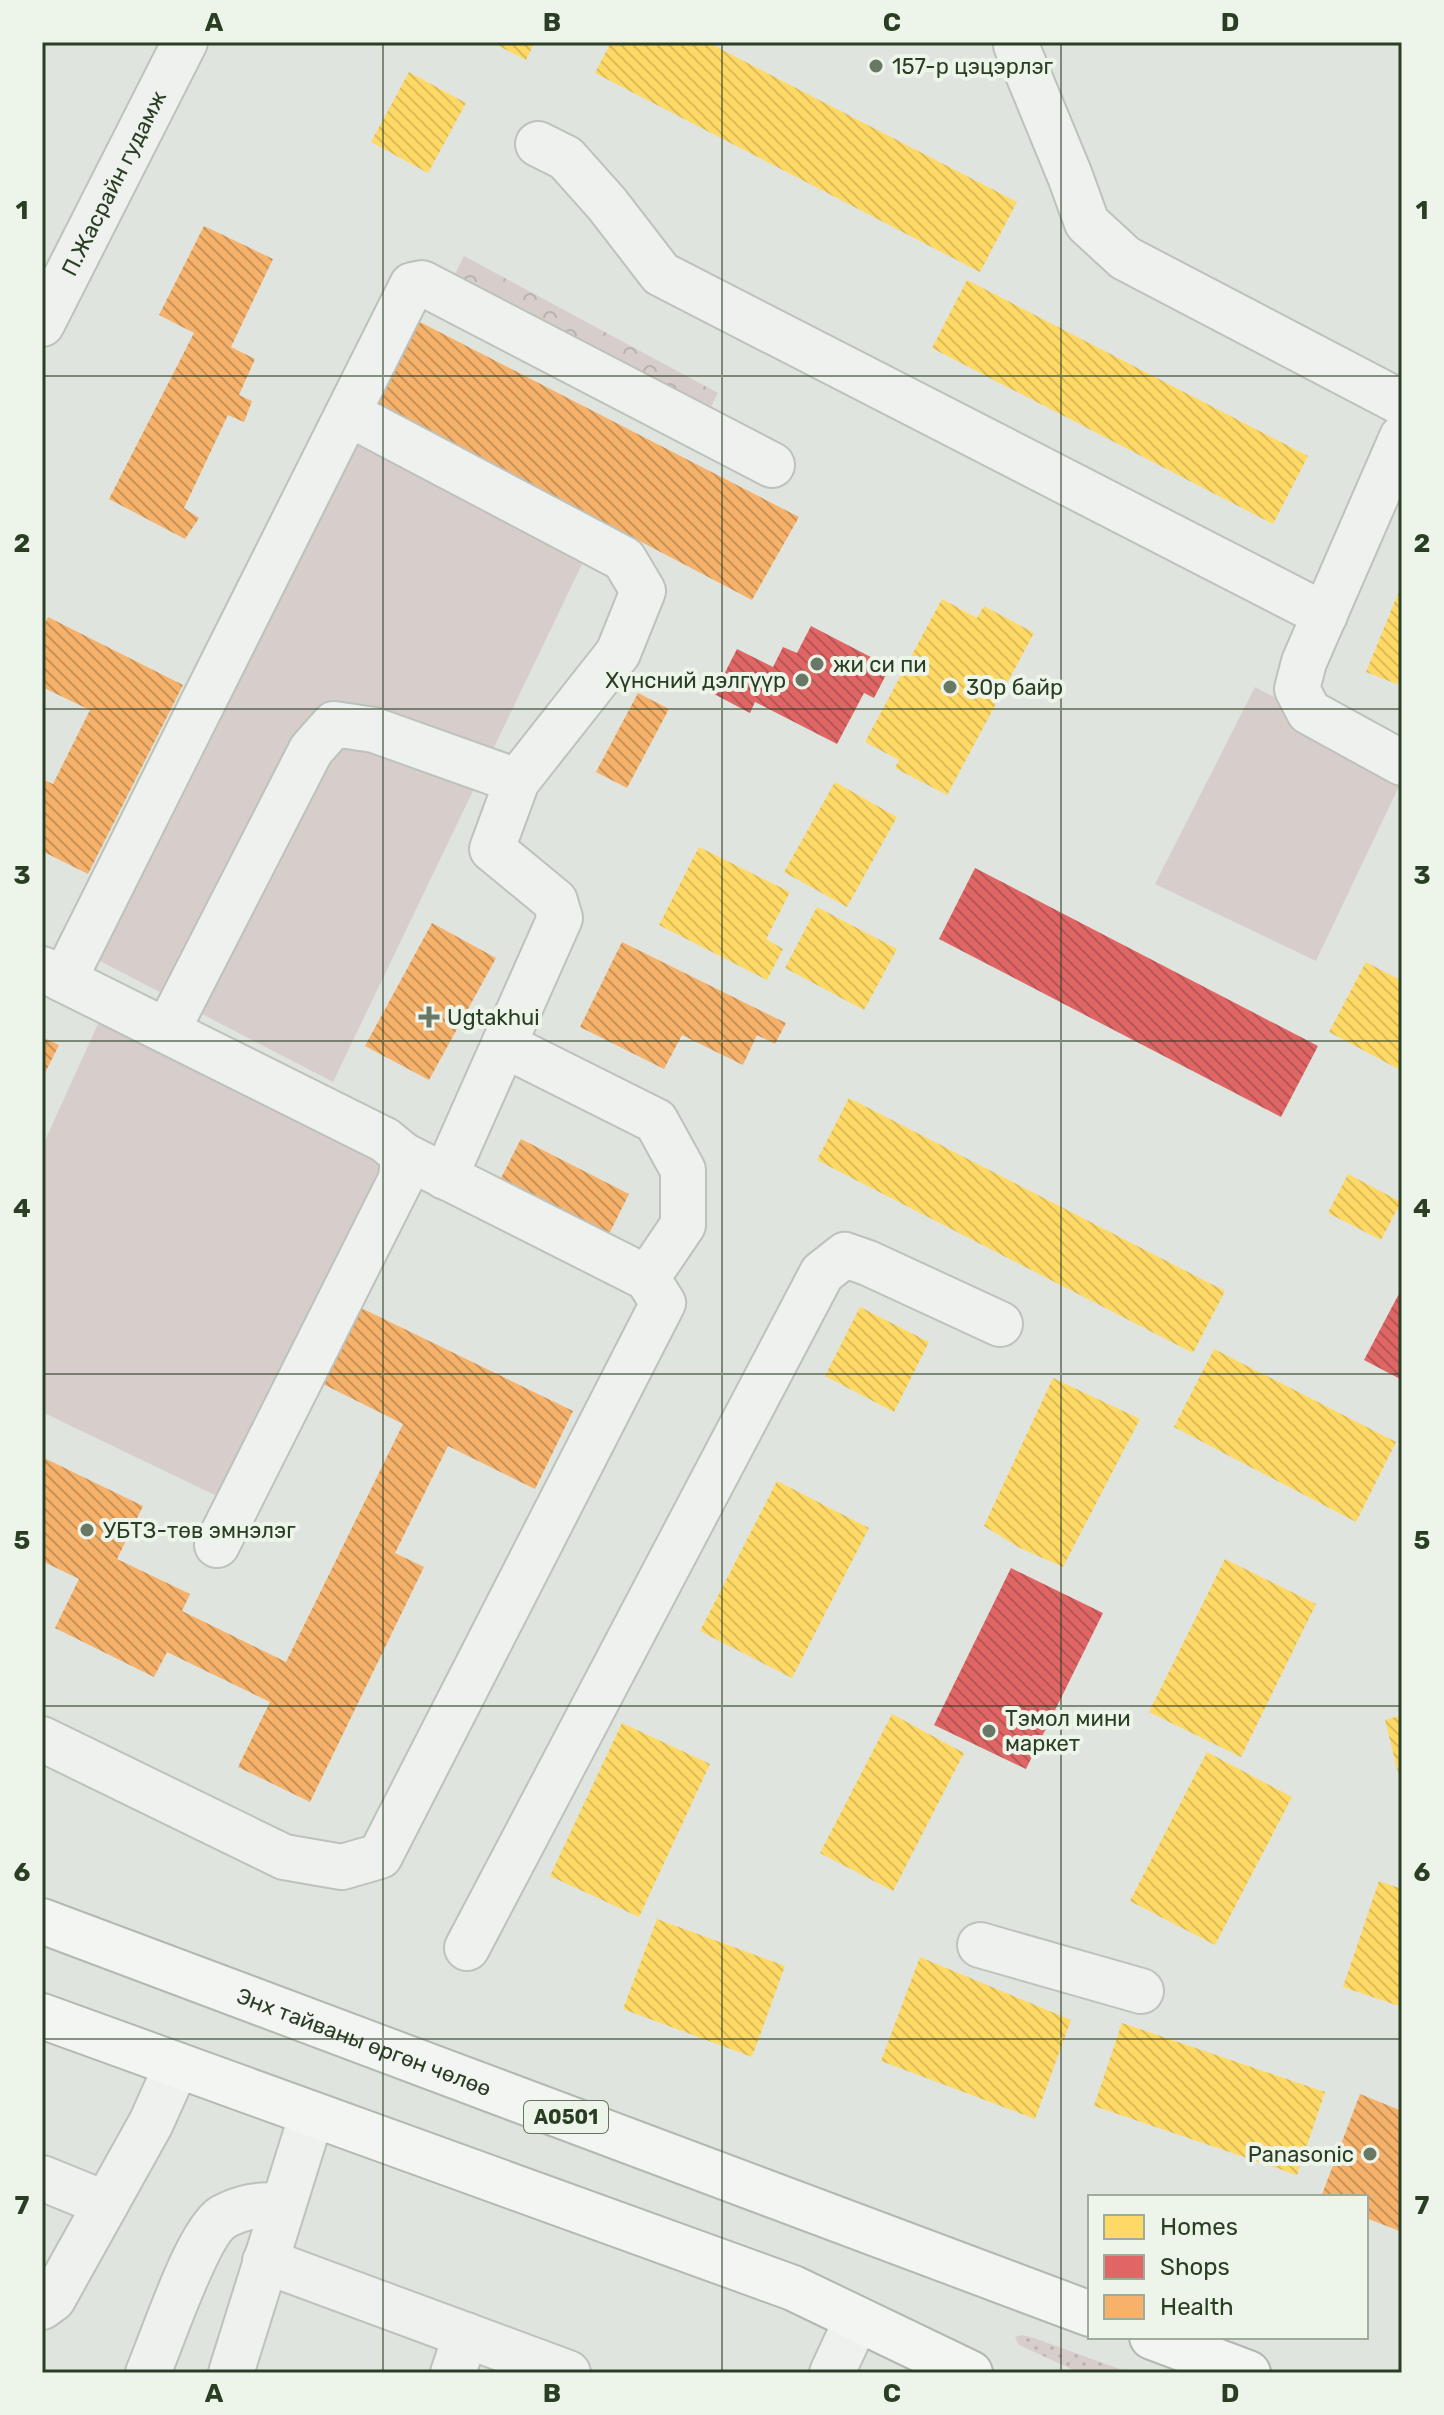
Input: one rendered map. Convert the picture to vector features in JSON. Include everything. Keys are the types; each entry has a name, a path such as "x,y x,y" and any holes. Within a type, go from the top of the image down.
{"highway":[{"name":"Энх тайваны өргөн чөлөө","path":"42,1921 1088,2313"},
{"path":"42,2016 793,2288 970,2373"},
{"path":"1157,2339 1248,2373"}],"street":[{"name":"П.Жасрайн гудамж","path":"42,324 185,42"},
{"path":"1016,45 1087,223 1125,258 1402,403"},
{"path":"538,144 566,158 607,204 661,274 1325,615"},
{"path":"42,1739 284,1857 342,1867 380,1856 663,1303 647,1278 403,1155 385,1140 53,974 349,414 412,285 422,283 772,465"},
{"path":"349,414 624,559 643,591 618,653 517,781 492,849 555,901 560,918 445,1177"},
{"path":"1402,437 1304,662 1297,689 1309,712 1402,763"},
{"path":"167,1031 311,750 334,724 374,730 517,781"},
{"path":"504,1045 656,1121 683,1170 683,1225 647,1278"},
{"path":"217,1545 401,1179 403,1155"},
{"path":"467,1948 822,1273 845,1255 1000,1324"},
{"path":"980,1945 1141,1991"},
{"path":"42,2307 53,2299 106,2204 151,2123 177,2065"},
{"path":"237,2371 265,2261 312,2114"},
{"path":"42,2178 106,2204"},
{"path":"148,2373 201,2244 220,2219 258,2204 283,2206"},
{"path":"265,2261 459,2354 568,2373"},
{"path":"832,2373 857,2319"}],"green space":[{"path":"464,256 718,393 703,422 447,290"},
{"path":"339,430 586,556 333,1082 75,948"},
{"path":"1255,687 1402,764 1402,780 1316,961 1155,884"},
{"path":"107,1004 397,1147 223,1499 42,1412 42,1147"},
{"path":"1022,2335 1131,2373 1080,2373 1019,2345 1015,2337"}],"building: Homes":[{"path":"491,42 535,42 526,60"},
{"path":"611,42 707,42 1017,202 980,272 595,73"},
{"path":"409,72 466,103 428,173 371,142"},
{"path":"967,280 1308,456 1273,524 932,348"},
{"path":"1402,584 1402,686 1366,672"},
{"name":"30р байр","path":"942,599 977,618 984,606 1034,633 947,795 895,768 899,760 865,742"},
{"path":"835,782 897,817 847,907 784,872"},
{"path":"699,847 790,892 766,939 783,949 767,980 659,925"},
{"path":"817,907 897,949 864,1010 785,968"},
{"path":"1366,962 1402,981 1402,1071 1329,1032"},
{"path":"849,1098 1225,1291 1193,1353 817,1160"},
{"path":"1348,1174 1401,1202 1381,1240 1328,1213"},
{"path":"860,1307 929,1342 894,1412 825,1376"},
{"path":"1214,1349 1396,1442 1356,1522 1174,1427"},
{"path":"1053,1378 1140,1419 1063,1567 1020,1548 984,1526"},
{"path":"777,1481 869,1528 792,1678 700,1631"},
{"path":"1225,1559 1316,1604 1241,1757 1149,1712"},
{"path":"892,1714 964,1753 893,1891 820,1853"},
{"path":"1402,1715 1402,1785 1401,1785 1385,1720"},
{"path":"622,1723 710,1764 639,1917 550,1876"},
{"path":"1207,1752 1292,1797 1215,1945 1130,1901"},
{"path":"1379,1881 1402,1889 1402,2007 1343,1987"},
{"path":"657,1919 785,1966 752,2057 623,2009"},
{"path":"920,1957 1071,2020 1035,2119 881,2061"},
{"path":"1122,2023 1325,2092 1297,2175 1094,2106"}],"building: Shops":[{"name":"Хүнсний дэлгүүр","path":"811,626 890,667 874,698 864,693 837,744 755,702 750,713 714,694 737,649 773,667 783,647 797,653"},
{"path":"975,868 1318,1046 1281,1117 939,939"},
{"path":"1402,1288 1402,1380 1364,1360"},
{"path":"1011,1568 1103,1613 1026,1769 934,1725"}],"building: Health":[{"path":"204,226 273,259 231,347 255,359 239,395 252,401 244,422 228,415 184,508 199,518 185,539 109,499 194,333 159,315"},
{"path":"416,320 799,517 752,600 377,403"},
{"path":"48,617 183,685 88,874 42,851 42,779 53,784 90,710 42,687 42,629"},
{"path":"638,693 669,709 627,788 596,772"},
{"path":"432,923 496,958 429,1080 365,1046"},
{"path":"622,942 786,1023 775,1044 757,1035 743,1065 682,1035 664,1069 580,1027"},
{"path":"42,1037 59,1045 42,1079"},
{"path":"521,1139 629,1194 609,1234 501,1178"},
{"name":"УБТЗ-төв эмнэлэг","path":"355,1305 573,1411 535,1489 448,1446 395,1553 424,1567 310,1802 238,1767 270,1702 167,1652 154,1677 55,1628 79,1579 42,1561 42,1457 143,1506 117,1559 190,1594 182,1611 286,1662 403,1424 317,1381"},
{"name":"Panasonic","path":"1360,2094 1402,2111 1402,2232 1368,2219 1368,2195 1322,2195"}],"place":[{"name":"157-р цэцэрлэг","path":"876,66"},
{"name":"жи си пи","path":"817,664"},
{"name":"Хүнсний дэлгүүр","path":"802,680"},
{"name":"30р байр","path":"950,687"},
{"name":"Ugtakhui","path":"429,1017"},
{"name":"УБТЗ-төв эмнэлэг","path":"87,1530"},
{"name":"Тэмол мини маркет","path":"989,1731"},
{"name":"Panasonic","path":"1370,2154"}]}
